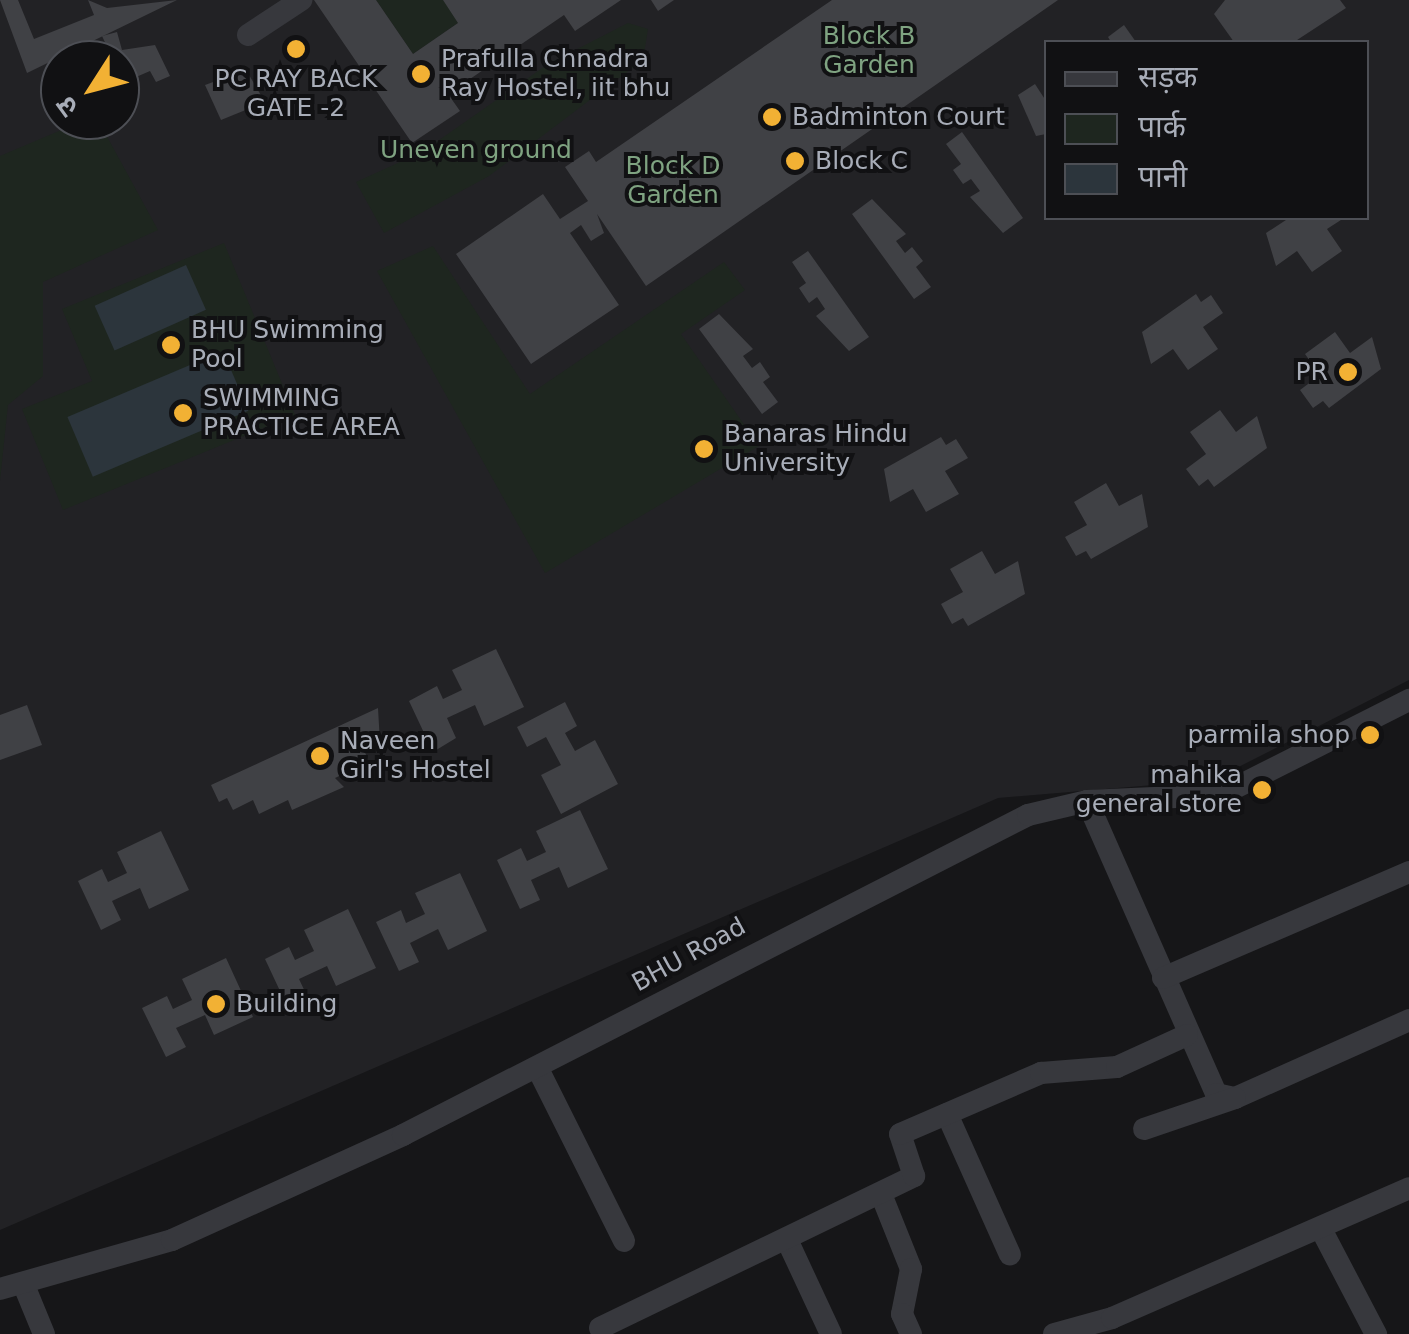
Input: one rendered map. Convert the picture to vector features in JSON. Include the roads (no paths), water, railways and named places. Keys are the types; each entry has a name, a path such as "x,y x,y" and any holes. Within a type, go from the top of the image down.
{"street":[{"path":"248,36 302,0"},
{"name":"BHU Road","path":"12,1286 172,1240 539,1071 774,940 1028,815 1087,800 1222,795 1409,700"},
{"path":"1087,800 1209,1085 1235,1098"},
{"path":"1163,978 1409,872"},
{"path":"1144,1129 1235,1098 1409,1020"},
{"path":"600,1328 789,1244 914,1176 900,1134 1041,1073 1116,1067 1187,1035"},
{"path":"539,1071 624,1241"},
{"path":"948,1114 1010,1255"},
{"path":"1054,1334 1321,1228 1409,1188"},
{"path":"880,1194 911,1268 902,1314 910,1334"},
{"path":"1321,1228 1376,1334"},
{"path":"789,1244 831,1334"},
{"path":"12,1286 44,1334"}],"water":[{"path":"186,265 206,310 115,350 95,306"},
{"path":"223,351 248,411 93,477 67,417"}],"place":[{"name":"PC RAY BACK GATE -2","path":"296,49"},
{"name":"Prafulla Chnadra Ray Hostel, iit bhu","path":"421,74"},
{"name":"Badminton Court","path":"772,117"},
{"name":"Block C","path":"795,161"},
{"name":"BHU Swimming Pool","path":"171,345"},
{"name":"PR","path":"1348,372"},
{"name":"SWIMMING PRACTICE AREA","path":"183,413"},
{"name":"Banaras Hindu University","path":"704,449"},
{"name":"parmila shop","path":"1370,735"},
{"name":"Naveen Girl's Hostel","path":"320,756"},
{"name":"mahika general store","path":"1262,790"},
{"name":"Building","path":"216,1004"}],"park label":[{"name":"Block B Garden","path":"869,52"},
{"name":"Uneven ground","path":"476,150"},
{"name":"Block D Garden","path":"673,182"}]}
